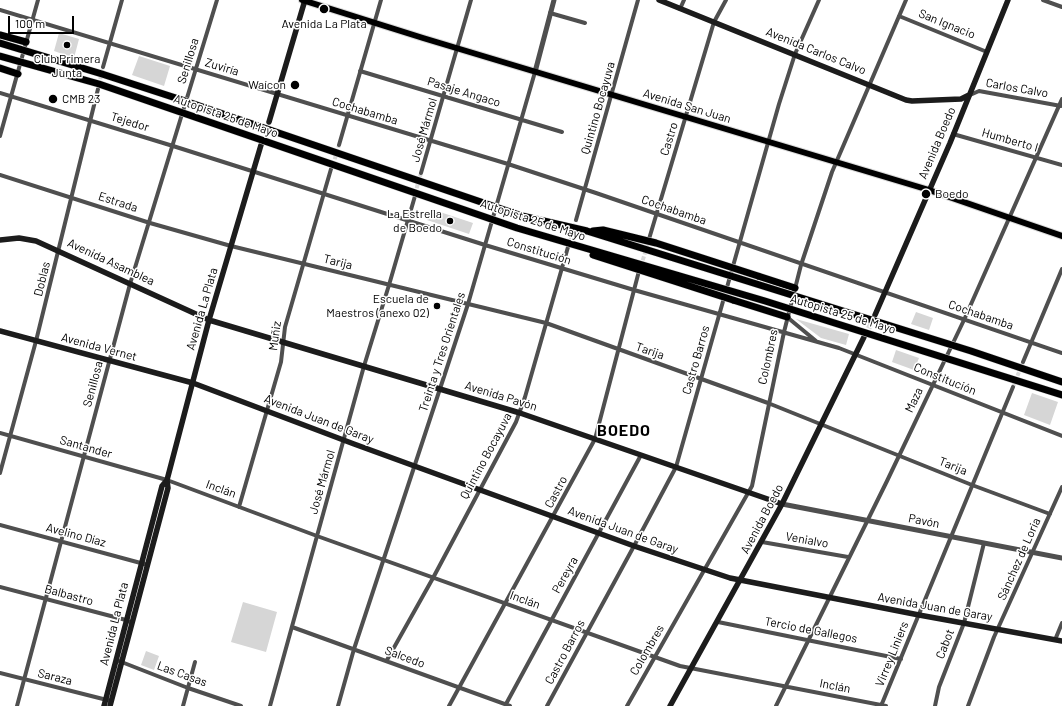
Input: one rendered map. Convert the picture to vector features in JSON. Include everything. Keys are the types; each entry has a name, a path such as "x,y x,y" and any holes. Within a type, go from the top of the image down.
{"highway":[{"path":"2,35 26,42"},
{"name":"Autopista 25 de Mayo","path":"0,43 185,101 522,216 587,231 971,351 1062,382"},
{"name":"Autopista 25 de Mayo","path":"0,56 99,84 541,235 765,301 1062,396"},
{"path":"0,68 18,74"},
{"path":"587,231 603,230 648,241 795,288"},
{"path":"541,235 614,262 787,317"}],"main road":[{"name":"Avenida San Juan","path":"304,0 458,49 929,190 1062,236"},
{"path":"269,122 304,0"},
{"name":"Avenida Carlos Calvo","path":"659,0 912,101 961,99 969,95"},
{"name":"Avenida Boedo","path":"875,315 953,134 1008,0"},
{"name":"Avenida La Plata","path":"108,703 148,565 168,488 167,480 209,320 261,145"},
{"name":"Avenida Asamblea","path":"0,240 24,238 44,244 209,320"},
{"name":"Avenida Pavón","path":"209,320 520,413 782,504"},
{"name":"Avenida Vernet","path":"0,331 193,383"},
{"name":"Avenida Boedo","path":"670,706 741,581 782,504 864,337"},
{"name":"Avenida Juan de Garay","path":"193,383 415,467 634,546 741,581 1062,641"},
{"name":"Avenida La Plata","path":"119,661 126,620 141,563 162,486 167,480"}],"street":[{"path":"0,136 38,0"},
{"path":"104,67 109,43 122,0"},
{"name":"Senillosa","path":"17,706 130,284 150,223 195,69 217,0"},
{"path":"339,145 381,0"},
{"name":"José Mármol","path":"421,173 471,0"},
{"name":"Treinta y Tres Orientales","path":"338,706 354,649 468,304 554,0"},
{"name":"Quintino Bocayuva","path":"576,220 638,0"},
{"path":"680,9 684,0"},
{"name":"Castro","path":"649,239 714,22 726,0"},
{"name":"Castro Barros","path":"547,706 676,467 795,54 819,0"},
{"name":"Colombres","path":"627,706 749,493 754,478 768,403 787,317 802,265 836,162 906,0"},
{"path":"1043,0 1062,7"},
{"name":"Zuviría","path":"0,10 277,94"},
{"path":"550,13 585,23"},
{"name":"San Ignacio","path":"899,16 987,52"},
{"name":"Pasaje Angaco","path":"360,71 562,132"},
{"name":"Doblas","path":"0,473 59,251 98,89"},
{"name":"Carlos Calvo","path":"969,95 979,91 1061,106"},
{"name":"Tejedor","path":"0,93 91,120 254,172"},
{"name":"Cochabamba","path":"277,94 585,189 802,265 1062,353"},
{"name":"Maza","path":"776,706 964,320 1036,158 1061,106 1062,99"},
{"name":"Humberto I","path":"953,134 1062,165"},
{"name":"Muñiz","path":"239,507 281,362 285,327 331,169"},
{"name":"Constitución","path":"254,172 485,245 634,290 784,332 856,355 1062,436"},
{"name":"Estrada","path":"0,175 150,223 231,246"},
{"name":"José Mármol","path":"270,706 364,366 414,196"},
{"name":"Tarija","path":"231,246 546,323 768,403 972,485 1050,514"},
{"name":"Quintino Bocayuva","path":"387,660 433,578 520,413 568,248"},
{"path":"1023,362 1062,269"},
{"name":"Castro","path":"449,706 595,439 640,271"},
{"name":"Constitución","path":"787,317 819,343"},
{"name":"Virrey Liniers","path":"883,706 1013,387"},
{"name":"Santander","path":"0,433 167,480"},
{"name":"Pereyra","path":"508,705 551,620 641,455"},
{"name":"Inclán","path":"167,480 433,578 691,669 883,706"},
{"name":"Sánchez de Loria","path":"968,706 998,629 1062,486"},
{"name":"Pavón","path":"782,504 1062,558"},
{"name":"Avelino Díaz","path":"0,525 148,565"},
{"name":"Venialvo","path":"762,542 848,557"},
{"name":"Cabot","path":"935,706 939,687 964,623 984,543"},
{"name":"Balbastro","path":"0,587 126,620 132,623"},
{"name":"Tercio de Gallegos","path":"718,622 901,659"},
{"path":"1055,640 1062,623"},
{"name":"Salcedo","path":"292,626 508,705"},
{"name":"Las Casas","path":"119,661 188,688 241,706"},
{"path":"183,706 195,662"},
{"name":"Saraza","path":"0,673 108,703"}],"shaded area":[{"name":"Club Primera Junta","path":"59,33 79,39 74,58 54,51"},
{"path":"139,56 170,66 164,86 132,75"},
{"name":"La Estrella de Boedo","path":"431,209 473,223 469,234 427,220"},
{"path":"916,312 933,318 929,330 911,324"},
{"path":"796,319 849,334 846,345 821,338"},
{"path":"896,350 919,358 914,370 892,362"},
{"path":"1032,393 1058,402 1050,425 1024,415"},
{"path":"243,602 277,612 266,652 231,642"},
{"path":"146,651 159,656 154,670 141,665"}],"tunnel":[{"path":"99,85 103,67"},
{"path":"333,165 339,145"},
{"path":"415,194 421,173"},
{"path":"569,245 576,220"},
{"path":"641,266 649,240"},
{"path":"865,336 874,317"},
{"path":"1013,387 1023,362"}],"place":[{"name":"Avenida La Plata","path":"324,9"},
{"name":"Club Primera Junta","path":"67,45"},
{"name":"Waícon","path":"295,85"},
{"name":"CMB 23","path":"53,99"},
{"name":"Boedo","path":"926,194"},
{"name":"La Estrella de Boedo","path":"450,221"},
{"name":"Escuela de Maestros (anexo 02)","path":"437,306"}],"district":[{"name":"BOEDO","path":"624,431"}]}
